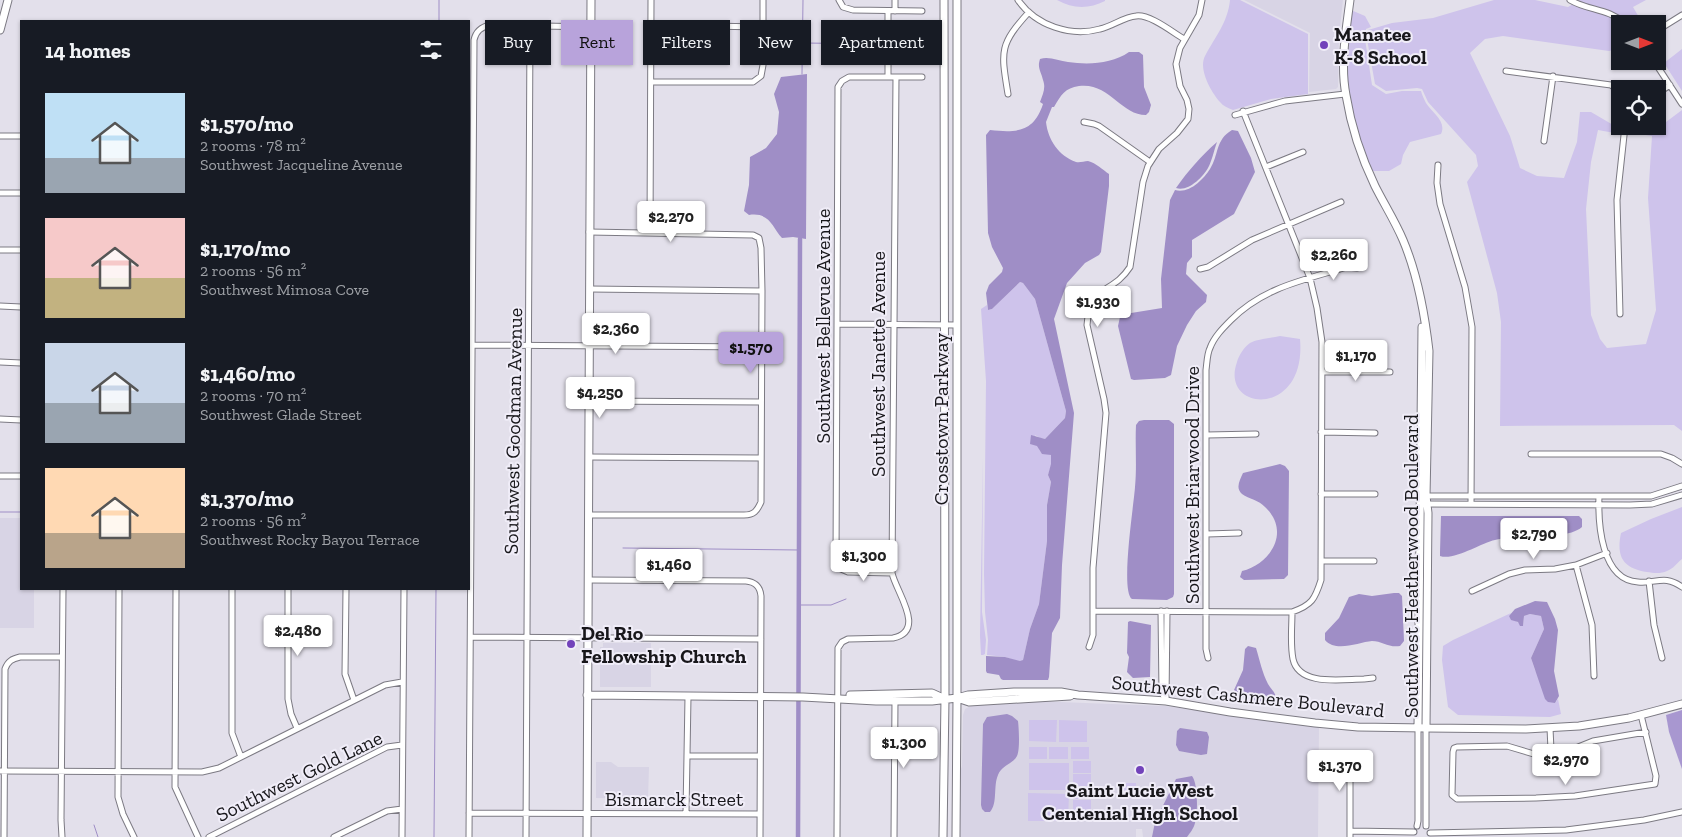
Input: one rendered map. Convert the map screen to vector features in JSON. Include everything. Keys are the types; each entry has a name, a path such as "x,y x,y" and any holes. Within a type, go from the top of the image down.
{"street":[{"path":"0,30 8,0"},
{"path":"591,0 591,20"},
{"path":"651,0 651,20"},
{"path":"763,0 763,20"},
{"path":"839,0 843,7 852,10 922,10"},
{"path":"895,0 895,11"},
{"name":"Crosstown Parkway","path":"943,837 944,0"},
{"name":"Crosstown Parkway","path":"956,837 957,0"},
{"path":"1018,0 1029,12 1043,22 1059,28 1087,32 1137,15 1148,18 1184,39"},
{"path":"1089,647 1093,635 1093,568 1106,413 1087,325 1088,313 1092,302 1102,290 1124,276 1130,266 1143,182 1150,162 1159,148 1177,133 1188,119 1189,109 1180,86 1176,64 1184,39 1199,15 1202,0"},
{"name":"Southwest Heatherwood Boulevard","path":"1350,0 1344,41 1345,94 1365,163 1404,242 1414,275 1422,314 1422,728"},
{"path":"1570,0 1577,4 1616,15"},
{"path":"888,11 888,77 922,77"},
{"path":"1008,94 1004,61 1005,45 1013,30 1029,12"},
{"path":"1666,25 1682,15"},
{"path":"469,837 474,40 479,30 485,27"},
{"name":"Southwest Goodman Avenue","path":"526,837 530,65"},
{"path":"587,837 591,65"},
{"path":"650,232 651,65"},
{"path":"651,82 753,82 761,76 763,65"},
{"path":"1660,70 1682,104"},
{"path":"1506,71 1611,85"},
{"path":"1544,141 1552,76"},
{"name":"Southwest Bellevue Avenue","path":"888,77 849,77 842,81 838,88 836,563 840,569 848,572 892,573"},
{"name":"Southwest Janette Avenue","path":"837,698 838,648 842,642 848,639 900,637 910,623 908,613 892,573 896,77"},
{"path":"1666,88 1670,85"},
{"path":"1235,115 1285,100 1345,94"},
{"path":"1093,611 1292,612 1305,607 1315,598 1321,580 1322,342 1317,308 1310,278 1244,111"},
{"path":"1084,122 1099,126 1150,162"},
{"path":"1620,314 1617,200 1624,135"},
{"path":"0,136 20,136"},
{"path":"1266,167 1303,152"},
{"path":"1438,165 1437,182 1440,204 1465,287 1472,328 1471,504"},
{"path":"0,192 20,194"},
{"path":"1200,269 1208,267 1252,240 1341,202"},
{"path":"589,232 753,234 759,238 761,248 762,291 761,502 758,511 752,515 589,515"},
{"path":"0,250 20,250"},
{"name":"Southwest Briarwood Drive","path":"1208,658 1206,611 1206,370 1209,349 1222,328 1242,308 1258,298 1278,288 1347,266 1358,268"},
{"path":"590,289 762,291"},
{"path":"0,306 20,306"},
{"path":"838,324 957,325"},
{"path":"471,344 761,347"},
{"path":"0,362 20,363"},
{"path":"1322,372 1390,372"},
{"path":"589,401 761,402"},
{"path":"0,419 20,420"},
{"path":"1321,432 1375,433"},
{"path":"1207,435 1256,434"},
{"path":"1531,454 1661,454 1682,464"},
{"path":"590,457 761,458"},
{"path":"0,476 20,476"},
{"path":"1423,500 1471,496 1651,496 1682,486"},
{"path":"1321,494 1375,494"},
{"path":"1423,500 1471,504 1652,504 1682,494"},
{"path":"1599,496 1601,538 1617,574 1630,581 1670,580 1682,588"},
{"path":"1207,534 1239,533"},
{"path":"1472,591 1509,574 1525,570 1555,569 1576,565 1607,553"},
{"path":"1322,561 1374,561"},
{"path":"1576,565 1592,624 1594,676"},
{"path":"588,580 746,581 756,584 761,596 760,837"},
{"path":"1649,581 1654,625 1662,658"},
{"path":"62,837 63,590"},
{"path":"119,590 118,773 120,804 134,837"},
{"path":"176,590 176,790 198,837"},
{"path":"232,590 232,733 241,757"},
{"path":"288,590 288,699 291,714 297,728"},
{"path":"346,590 345,674 354,700"},
{"path":"402,837 404,590"},
{"path":"1164,611 1166,702"},
{"path":"1292,612 1293,658 1296,668 1314,679 1373,678"},
{"path":"471,637 761,639"},
{"path":"4,837 2,771 5,669 13,658 62,657"},
{"path":"2,771 202,772 219,768 390,683 402,682"},
{"name":"Southwest Cashmere Boulevard","path":"837,698 844,696 932,693 944,698"},
{"name":"Southwest Cashmere Boulevard","path":"587,696 803,697 932,701 944,698 957,698 968,702 1078,695 1166,702 1315,723 1358,727 1422,728 1550,728 1579,726 1641,715 1682,704"},
{"path":"686,813 688,697"},
{"path":"837,698 837,837"},
{"path":"894,837 895,700"},
{"path":"1558,755 1558,760 1552,764 1547,763 1544,757 1507,746 1457,746 1454,748 1452,795 1457,799 1575,796 1655,784 1656,776 1641,715"},
{"path":"1422,728 1426,787 1426,826 1429,835 1566,830 1644,820 1682,812"},
{"path":"1416,831 1422,728"},
{"path":"1550,728 1551,750"},
{"path":"1558,755 1593,741 1646,732"},
{"name":"Southwest Gold Lane","path":"209,837 387,747 402,745"},
{"path":"1551,750 1558,755"},
{"path":"1544,757 1551,750"},
{"path":"687,756 760,756"},
{"path":"1356,759 1352,762 1350,769 1350,834 1416,831"},
{"path":"1419,788 1426,787"},
{"path":"334,837 387,811 402,809"},
{"name":"Bismarck Street","path":"469,813 760,814"},
{"path":"1416,831 1421,824 1426,826"}],"shaded area":[{"path":"1057,0 1105,0 1105,1 1081,7"},
{"path":"1230,0 1240,0 1308,34 1308,94 1271,99 1233,110 1220,102 1206,80 1203,61 1224,22"},
{"name":"Manatee K-8 School","path":"1244,0 1343,0 1339,36 1338,87 1336,89 1309,92 1310,33"},
{"path":"1494,0 1535,0 1568,7 1580,0 1646,0 1633,7 1638,15 1611,15 1611,50 1503,36 1485,39 1470,53 1510,136 1520,168 1537,176 1564,178 1577,142 1580,112 1591,112 1611,124 1611,132 1598,130 1591,162 1586,209 1591,315 1600,339 1607,348 1646,344 1656,310 1648,198 1652,136 1646,135 1666,135 1666,122 1682,110 1682,431 1674,425 1500,426 1501,322 1497,293 1467,182 1478,166 1476,155 1428,102 1422,89 1386,91 1375,84 1367,39 1368,30 1392,23 1433,18"},
{"path":"1351,10 1365,16 1371,27 1366,29 1365,39 1372,85 1386,94 1402,91 1421,91 1426,103 1442,125 1441,134 1410,142 1403,155 1401,164 1389,171 1371,171 1350,106 1346,65"},
{"path":"1682,49 1682,91 1666,66 1666,61"},
{"path":"1129,52 1139,52 1143,55 1144,87 1151,105 1146,115 1137,114 1129,110 1099,89 1079,86 1070,88 1064,93 1054,107 1052,107 1046,122 1052,141 1064,156 1076,162 1088,161 1094,163 1109,174 1109,186 1101,252 1085,263 1067,283 1054,319 1074,413 1062,565 1060,618 1052,633 1049,677 1048,680 1003,680 999,675 987,673 986,656 1023,660 1030,629 1039,604 1047,541 1047,505 1051,482 1048,475 1051,455 1042,454 1037,446 1030,444 1031,435 1045,439 1065,418 1066,411 1035,299 1023,283 1020,282 992,309 988,310 986,293 989,285 1002,272 1003,268 992,247 988,233 986,135 990,130 1008,131 1023,129 1035,120 1043,104 1040,102 1044,91 1044,83 1039,67 1040,59 1047,58 1076,63 1092,63 1115,59"},
{"path":"807,74 806,239 782,238 766,218 749,215 744,211 749,185 750,157 766,148 777,134 779,112 774,94 781,77"},
{"path":"1232,130 1238,131 1251,158 1255,172 1234,214 1192,240 1192,257 1187,263 1186,274 1207,295 1206,302 1196,311 1187,325 1177,346 1171,375 1165,378 1131,379 1118,326 1120,317 1125,314 1162,308 1161,279 1170,200 1175,190 1180,191 1190,188 1204,177 1213,164 1220,143"},
{"path":"1217,142 1209,165 1202,176 1190,186 1181,189 1176,188 1195,164"},
{"path":"1020,282 1023,283 1035,299 1066,411 1065,418 1045,439 1035,435 1040,451 1051,455 1051,466 1048,475 1051,482 1047,505 1047,541 1039,604 1030,629 1023,660 1020,662 1005,657 987,655 988,640 984,574 986,381 981,309 987,305 988,310 992,309"},
{"path":"1280,336 1300,339 1299,365 1291,383 1278,395 1264,399 1251,398 1240,391 1235,379 1239,357 1250,343"},
{"path":"1169,420 1174,424 1174,594 1173,597 1167,600 1132,599 1127,581 1136,479 1136,425 1139,421"},
{"path":"983,457 982,612 986,640 985,654 981,655 980,636"},
{"path":"1280,464 1289,471 1288,575 1284,579 1244,580 1240,577 1242,571 1252,567 1269,554 1277,536 1273,516 1263,505 1242,494 1238,487 1243,473"},
{"path":"1682,507 1682,559 1671,569 1660,573 1649,572 1632,568 1623,560 1620,549 1621,533"},
{"path":"1441,516 1579,516 1582,519 1582,527 1575,531 1553,536 1504,538 1460,554 1446,557 1440,556"},
{"path":"0,518 20,518 20,590 34,590 34,628 0,628"},
{"path":"1399,593 1402,596 1404,641 1400,646 1372,641 1348,646 1335,646 1325,640 1325,633 1339,618 1349,597 1359,594 1372,596"},
{"path":"1535,601 1547,602 1558,630 1554,671 1559,696 1555,703 1548,702 1545,699 1531,658 1544,629 1541,616 1530,614 1524,616 1523,626 1520,626 1518,622 1511,620 1509,616 1515,609"},
{"path":"1511,613 1509,616 1523,626 1524,616 1530,614 1541,616 1544,629 1531,658 1535,670 1555,703 1558,699 1561,714 1550,717 1458,715 1448,707 1442,660 1443,646"},
{"path":"1128,622 1151,625 1150,677 1133,678 1127,672 1129,657 1127,653"},
{"path":"603,643 651,643 651,687 600,687 600,647 603,647"},
{"path":"1248,646 1256,648 1264,675 1275,694 1276,702 1265,702 1247,698 1234,690 1243,670 1245,649"},
{"name":"Saint Lucie West Centenial High School","path":"1033,701 1165,706 1319,726 1318,837 1143,837 1142,829 1136,829 1136,837 958,837 959,774 962,766 963,715 965,709 971,706"},
{"path":"1682,710 1682,769 1669,732 1666,715"},
{"path":"1007,714 1018,721 1018,753 1015,759 1000,772 997,779 994,804 990,812 985,812 981,805 983,724 987,717"},
{"path":"1029,720 1057,720 1056,742 1029,741"},
{"path":"1059,720 1087,721 1087,742 1059,742"},
{"path":"1180,728 1207,732 1209,737 1207,754 1201,755 1179,751 1176,745 1177,731"},
{"path":"1029,747 1047,747 1047,759 1029,759"},
{"path":"1049,747 1068,747 1068,759 1049,759"},
{"path":"1071,747 1089,747 1089,759 1071,759"},
{"path":"1073,761 1091,761 1091,773 1073,773"},
{"path":"596,762 611,762 618,767 649,767 648,799 596,798"},
{"path":"1029,763 1069,763 1069,790 1029,790"},
{"path":"1073,774 1091,774 1091,786 1073,786"},
{"path":"1192,776 1197,806 1196,819 1192,830 1187,837 1152,837 1155,822 1176,779"},
{"path":"1118,783 1136,783 1135,799 1118,797"},
{"path":"1073,787 1091,787 1091,799 1073,799"},
{"path":"1028,793 1069,794 1068,821 1028,821"},
{"path":"1073,800 1091,800 1091,812 1073,812"}],"waterway":[{"path":"439,0 439,20"},
{"path":"802,74 803,0"},
{"path":"811,43 821,43"},
{"path":"798,837 800,239"},
{"path":"0,512 20,512"},
{"path":"623,548 799,550"},
{"path":"434,837 436,590"},
{"path":"799,605 831,605 846,599"},
{"path":"94,825 98,837"}],"place":[{"name":"Manatee K-8 School","path":"1324,45"},
{"name":"Del Rio Fellowship Church","path":"571,644"},
{"name":"Saint Lucie West Centenial High School","path":"1140,770"}]}
